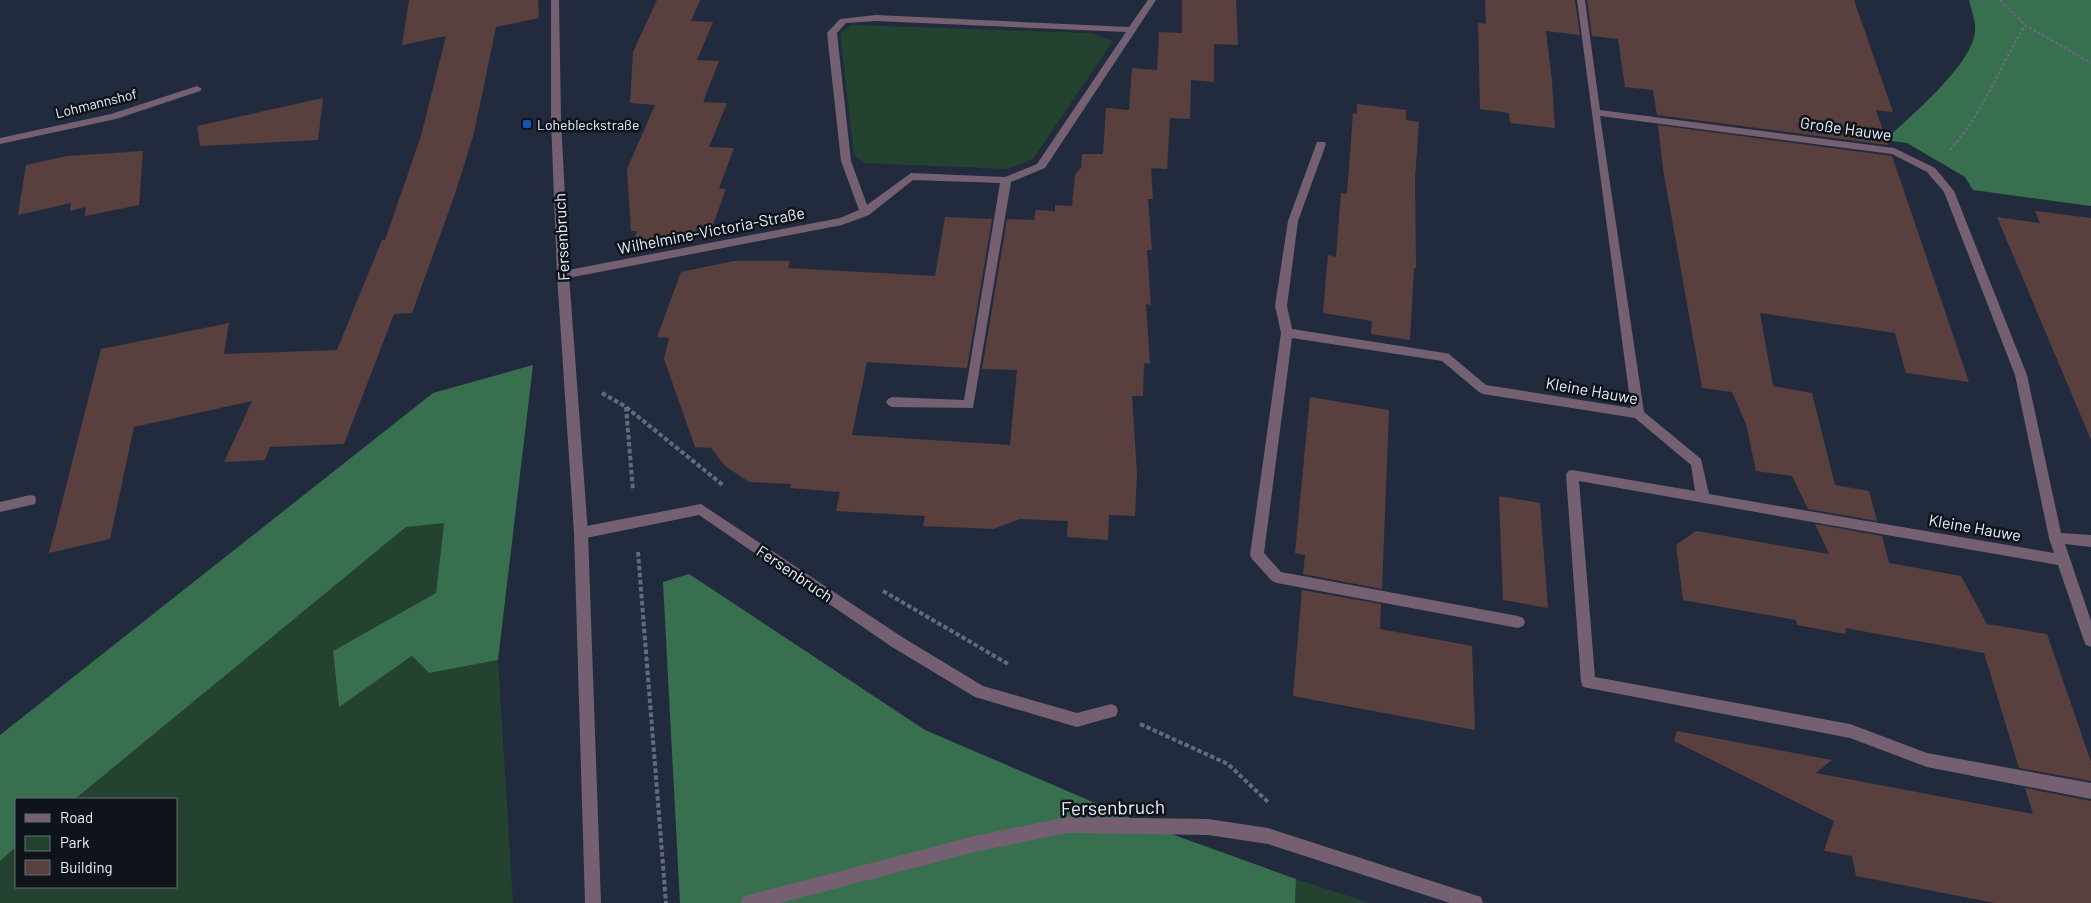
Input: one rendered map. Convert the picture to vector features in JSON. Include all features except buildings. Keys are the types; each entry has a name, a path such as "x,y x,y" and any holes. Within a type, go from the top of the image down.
{"street":[{"name":"Fersenbruch","path":"555,0 556,120 562,275 581,533 593,903"},
{"name":"Wilhelmine-Victoria-Straße","path":"562,275 842,221 865,212 911,176 1006,180 1041,166 1152,0"},
{"path":"1581,0 1638,414"},
{"path":"865,212 846,162 832,33 843,21 876,18 1131,30"},
{"name":"Lohmannshof","path":"0,141 113,117 197,89"},
{"name":"Große Hauwe","path":"1595,112 1894,151 1931,170 1949,191 2021,375 2056,538 2091,642"},
{"path":"1321,144 1294,220 1281,306 1287,334 1257,555 1277,577 1518,622"},
{"path":"892,402 970,405 1006,180"},
{"name":"Kleine Hauwe","path":"1287,334 1445,357 1483,389 1638,414 1697,463 1703,498 2063,560"},
{"path":"1703,498 1572,475 1588,682 1850,731 1927,760 2091,791"},
{"path":"0,507 30,500"},
{"name":"Fersenbruch","path":"581,533 701,509 897,642 980,692 1077,720 1111,711"},
{"path":"2056,538 2091,541"},
{"name":"Fersenbruch","path":"749,903 975,844 1066,825 1208,827 1268,836 1475,903"}],"path":[{"path":"2000,0 2025,25 2091,63"},
{"path":"1931,170 1961,140 1991,93 2014,42 2025,25"},
{"path":"666,903 626,407 731,491"},
{"path":"880,590 1017,670"},
{"path":"1111,711 1228,764 1270,805"}],"green space":[{"path":"1969,0 2091,0 2091,206 1973,190 1965,177 1907,143 1885,140 1938,90 1964,59 1972,44 1975,31"},
{"path":"851,25 1091,33 1113,41 1033,159 1008,169 865,163 854,155 840,33"},
{"path":"533,365 498,660 429,673 412,656 339,707 333,651 436,593 444,523 406,527 76,798 15,798 15,848 0,861 0,735 433,393"},
{"path":"444,522 436,593 333,651 339,706 413,656 429,673 498,660 513,903 0,903 0,861 15,848 15,888 178,888 178,798 76,798 406,527"},
{"path":"689,574 925,730 1149,826 1296,879 1295,903 680,903 663,582"},
{"path":"1296,879 1370,903 1295,903"}],"place":[{"name":"Lohebleckstraße","path":"527,124"}]}
